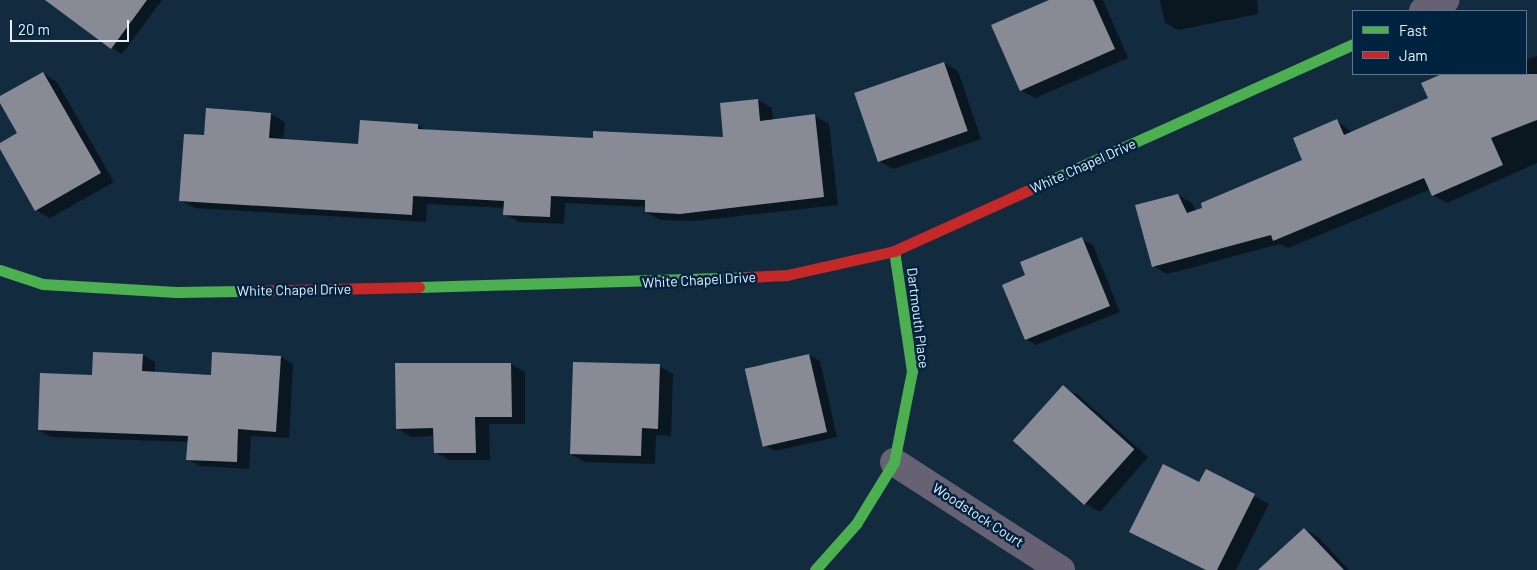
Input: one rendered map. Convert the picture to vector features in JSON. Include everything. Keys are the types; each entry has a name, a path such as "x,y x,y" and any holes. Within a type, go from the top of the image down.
{"street":[{"path":"1425,10 1446,0"},
{"name":"White Chapel Drive","path":"0,270 43,284 176,292 671,282 787,275 894,251 1352,44"},
{"name":"Dartmouth Place","path":"815,570 856,524 894,462 912,371 894,251"},
{"name":"Woodstock Court","path":"894,462 1061,570"}],"building":[{"path":"45,0 147,0 111,49"},
{"path":"1049,0 1093,0 1115,49 1020,91 991,25"},
{"path":"944,62 968,131 878,162 854,93"},
{"path":"43,72 101,173 35,211 0,149 0,143 17,133 0,103 0,96"},
{"path":"1537,74 1537,120 1491,138 1503,165 1432,196 1424,178 1273,241 1271,235 1152,267 1135,205 1178,194 1187,213 1202,208 1201,203 1302,160 1293,138 1337,119 1344,135 1428,98 1421,83 1440,75"},
{"path":"758,99 760,121 815,114 824,197 680,214 645,212 645,200 551,196 550,217 503,215 504,201 413,196 412,215 179,201 184,134 204,135 206,108 271,113 269,138 358,144 360,120 418,124 418,129 593,138 593,131 723,137 720,103"},
{"path":"1082,237 1110,306 1025,340 1002,285 1025,275 1020,262"},
{"path":"93,352 143,354 142,371 211,375 212,352 281,356 276,432 238,429 237,462 186,460 188,436 38,430 40,373 92,375"},
{"path":"809,354 827,432 763,447 745,369"},
{"path":"573,362 660,364 658,429 642,428 641,456 570,454"},
{"path":"395,363 511,363 512,417 475,417 476,453 434,453 433,428 396,429"},
{"path":"1063,385 1134,449 1084,505 1013,441"},
{"path":"1163,464 1199,482 1206,469 1255,494 1217,570 1206,570 1129,532"},
{"path":"1304,528 1344,570 1258,570"}],"traffic: fast":[{"path":"1033,188 1352,44"},
{"path":"815,570 856,524 894,462 912,371 894,251"},
{"path":"0,270 43,284 176,292 241,291"},
{"path":"419,287 747,277"}],"traffic: jam":[{"path":"747,277 787,275 894,251 1033,188"},
{"path":"241,291 419,287"}]}
